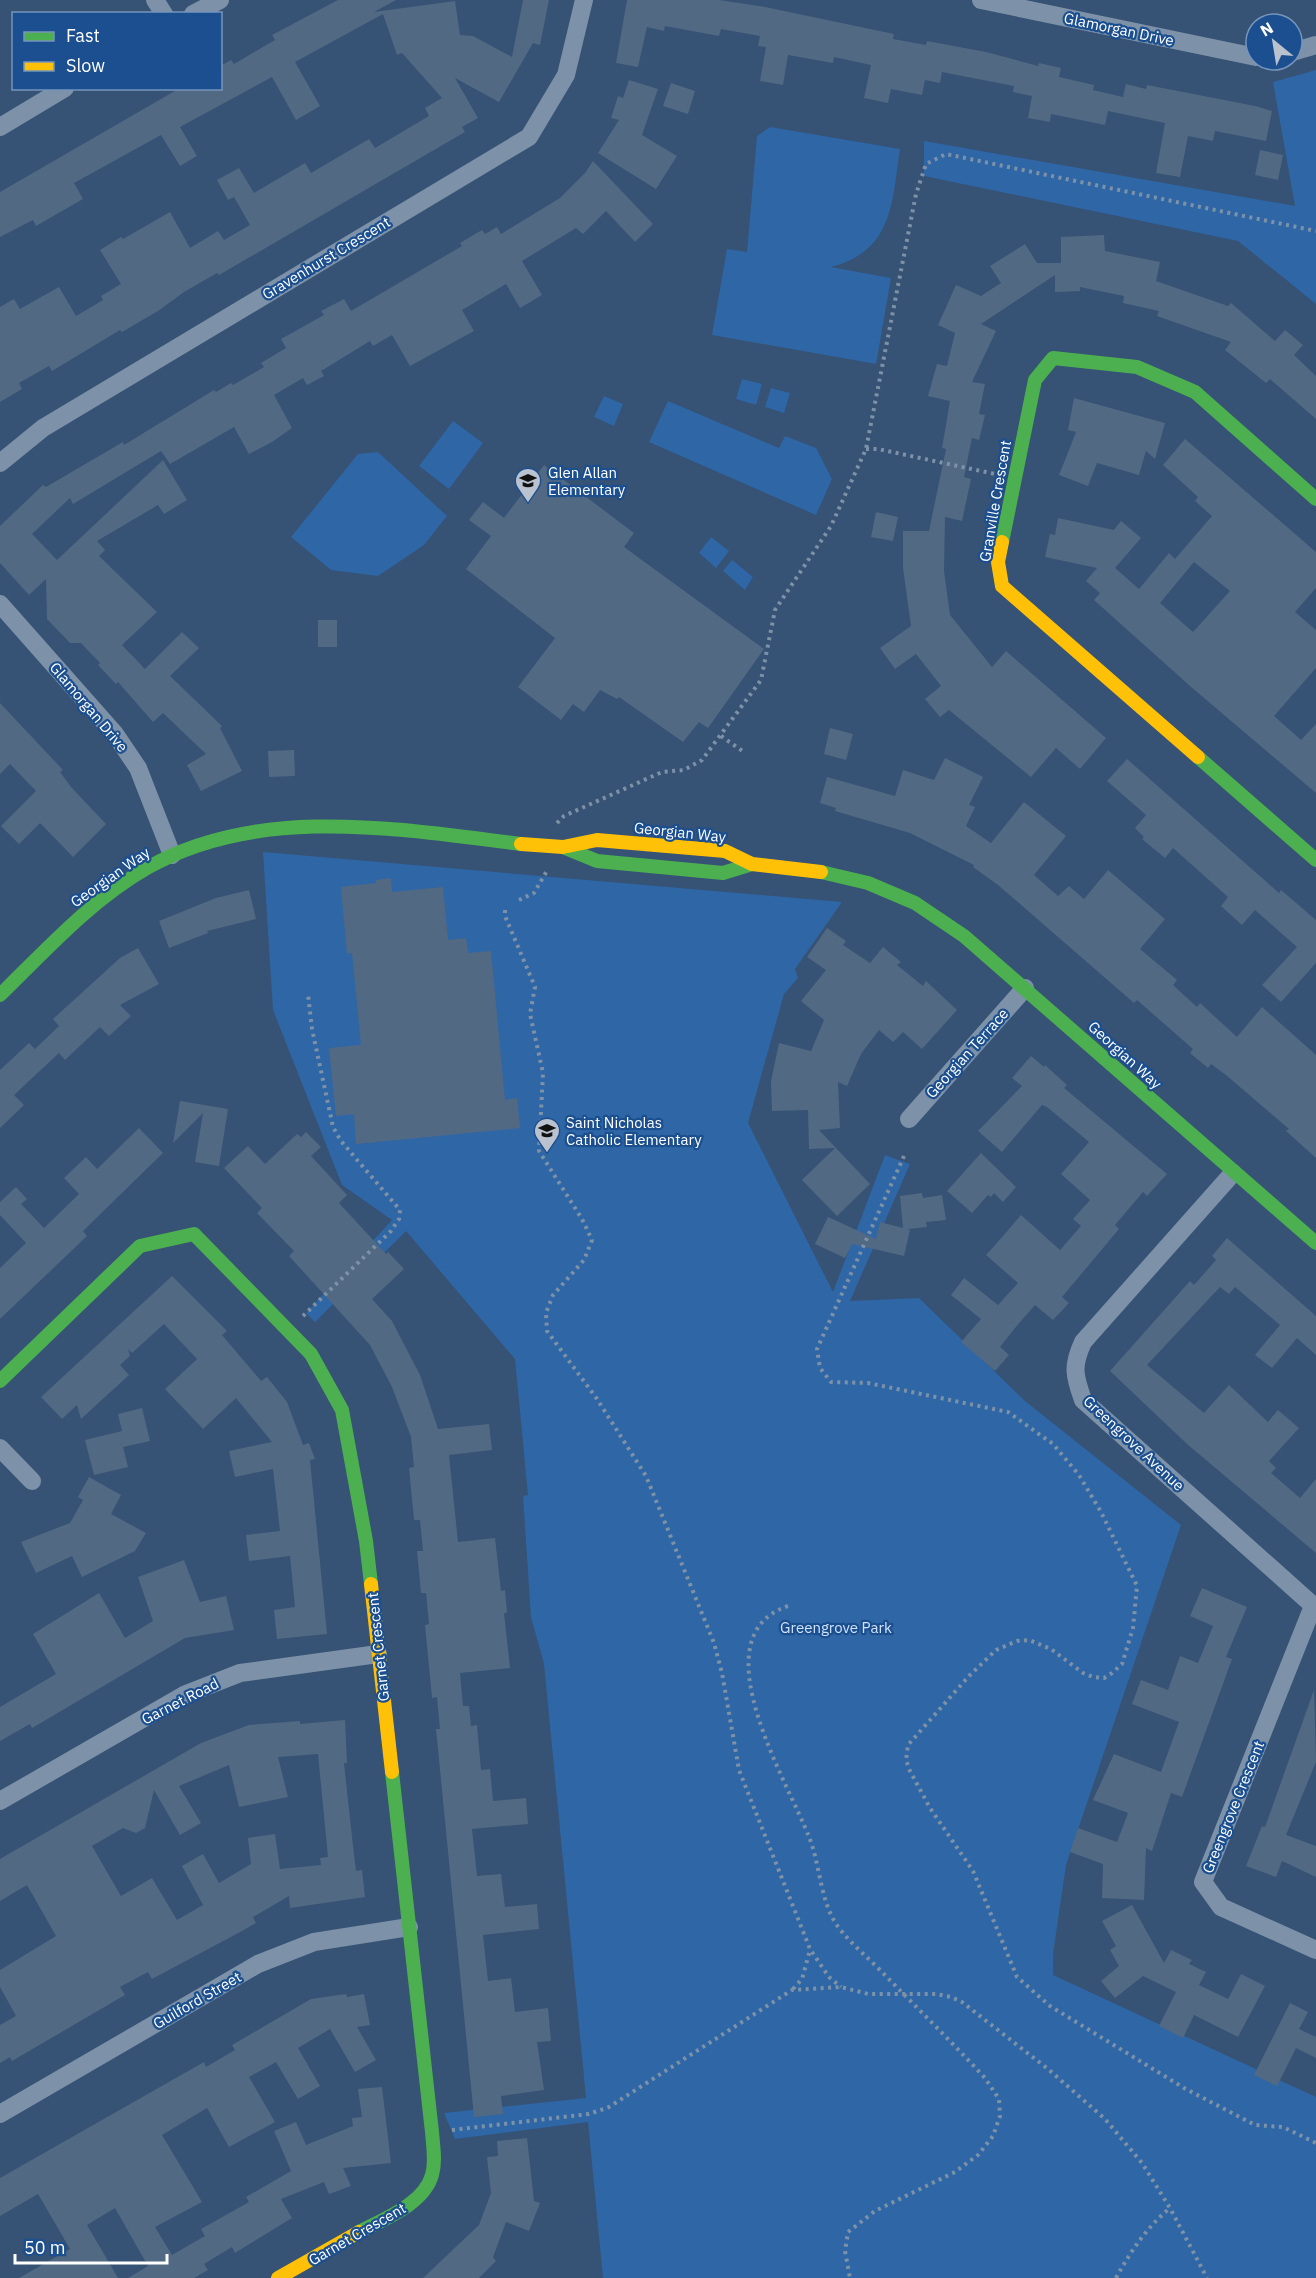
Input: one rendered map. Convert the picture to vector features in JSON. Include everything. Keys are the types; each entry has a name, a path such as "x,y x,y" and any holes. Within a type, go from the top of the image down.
{"street":[{"path":"197,12 220,0"},
{"name":"Gravenhurst Crescent","path":"0,463 43,428 530,137 566,75 584,0"},
{"name":"Glamorgan Drive","path":"981,0 1244,55"},
{"path":"0,127 61,90"},
{"name":"Granville Crescent","path":"1316,499 1195,392 1137,367 1053,358 1035,380 998,562 1002,586 1316,860"},
{"name":"Glamorgan Drive","path":"0,604 115,734 138,768 171,855"},
{"name":"Georgian Way","path":"0,995 87,911 130,879 171,855 238,833 319,826 563,847 597,840 725,851 752,864 821,872 868,882 915,903 964,936 1233,1173 1316,1243"},
{"path":"563,847 597,861 723,873 752,864"},
{"name":"Georgian Terrace","path":"909,1119 1025,988"},
{"name":"Greengrove Avenue","path":"1233,1173 1083,1342 1074,1363 1077,1383 1083,1400 1315,1607"},
{"name":"Garnet Crescent","path":"0,1381 140,1246 194,1234 311,1354 342,1410 366,1541 432,2132 434,2175 422,2195 406,2206 278,2278"},
{"path":"0,1448 32,1481"},
{"name":"Greengrove Crescent","path":"1315,1607 1203,1882 1221,1907 1316,1950"},
{"name":"Garnet Road","path":"0,1801 184,1695 212,1682 240,1673 378,1654"},
{"name":"Guilford Street","path":"0,2115 258,1964 314,1942 409,1927"}],"path":[{"path":"551,827 564,816 662,772 694,766 721,736 761,681 775,610 831,526 866,449 916,194 926,164 946,154 1316,230"},
{"path":"866,449 878,449 1015,479"},
{"path":"721,736 744,752"},
{"path":"519,900 534,892 548,873 548,867"},
{"path":"505,910 505,916 535,987 530,1014 543,1073 539,1151 582,1219 592,1240 584,1260 553,1295 546,1313 547,1330 631,1448 664,1517 714,1643 722,1673 739,1770 810,1949 829,1977 841,1987"},
{"path":"288,1331 392,1231 399,1219 400,1210 341,1141 333,1127 312,1029 308,994"},
{"path":"904,1156 817,1349 820,1368 831,1382 868,1383 1008,1412 1053,1444 1078,1475 1101,1512 1137,1586 1133,1628 1122,1664 1112,1673 1104,1678 1093,1677 1083,1673 1051,1649 1029,1640 1006,1645 969,1676 924,1724 908,1745 906,1760 910,1772 930,1808 973,1871 1012,1968 1038,1997 1080,2026 1196,2094 1255,2125 1283,2127 1316,2143"},
{"path":"788,1606 763,1621 755,1632 750,1647 750,1663 763,1737 810,1838 827,1904 835,1922 859,1951 985,2078 999,2099 1000,2116 993,2136 967,2165 875,2211 848,2232 845,2251 850,2278"},
{"path":"442,2131 589,2114 609,2107 792,1990 802,1979 810,1949"},
{"path":"792,1990 841,1987 868,1994 936,1994 962,2002 1048,2069 1105,2119 1126,2142 1170,2208 1207,2278"},
{"path":"1116,2278 1134,2246 1153,2222 1170,2208"}],"green space":[{"path":"1316,70 1316,304 1238,241 924,176 924,141 1295,206 1273,82"},
{"path":"770,127 900,149 891,206 878,237 867,249 851,260 831,267 891,278 876,364 712,335 727,249 747,252 757,136"},
{"path":"742,379 762,384 756,405 736,399"},
{"path":"771,388 790,393 784,413 765,407"},
{"path":"604,396 623,404 614,426 594,417"},
{"path":"668,401 779,448 785,436 816,448 832,479 816,515 649,442"},
{"path":"453,421 483,443 449,489 419,466"},
{"path":"378,452 447,516 424,545 378,576 331,570 291,537 358,454"},
{"path":"711,537 729,551 716,568 699,553"},
{"path":"732,560 753,577 745,590 723,571"},
{"name":"Greengrove Park","path":"263,852 842,902 795,969 798,978 784,994 748,1123 833,1292 885,1155 910,1164 850,1301 919,1298 1025,1401 1181,1525 1066,1865 1053,1954 1053,1975 1316,2097 1316,2278 603,2278 588,2122 455,2139 444,2113 586,2098 544,1664 531,1617 523,1496 528,1495 515,1359 406,1231 315,1322 306,1313 392,1220 342,1185 273,1010"}],"building":[{"path":"338,0 396,0 374,12 455,1 460,35 473,36 512,57 523,0 549,0 540,45 533,43 499,102 455,78 478,118 462,127 465,132 219,275 217,273 184,292 158,311 122,332 120,330 52,371 49,366 19,383 22,389 0,402 0,307 14,299 20,309 59,287 76,316 103,300 101,296 121,284 100,250 121,237 123,239 170,212 190,248 218,231 224,240 250,225 234,197 228,200 217,180 239,168 254,193 305,163 311,173 369,139 375,148 429,116 425,108 442,98 402,53 397,55 383,14 295,62 320,106 296,120 272,77 180,127 197,156 180,166 161,135 74,183 83,199 36,226 33,220 0,237 0,192 177,90 222,90 222,65 231,60 234,64 275,40 272,35"},
{"path":"627,0 719,0 765,7 894,34 893,39 926,45 927,41 986,52 1038,66 1039,63 1061,68 1059,77 1094,85 1093,90 1123,97 1126,84 1146,89 1147,85 1272,111 1266,141 1215,131 1213,141 1188,136 1180,177 1156,173 1165,123 1108,111 1105,125 1051,114 1050,122 1028,118 1032,96 1013,92 1014,86 942,72 940,83 925,80 922,95 891,89 888,103 864,98 871,65 834,57 833,63 788,55 783,85 760,81 766,47 758,46 760,36 721,29 719,36 665,26 664,31 647,27 638,67 616,63"},
{"path":"629,80 658,89 642,135 677,156 656,189 598,153 619,120 611,118 618,96 623,98"},
{"path":"671,83 695,91 688,114 663,106"},
{"path":"1260,150 1283,155 1278,180 1255,175"},
{"path":"593,161 653,224 635,242 606,211 583,234 576,228 522,261 542,295 520,308 506,284 462,310 474,331 410,366 392,335 373,346 370,341 321,371 324,376 307,385 303,378 274,395 292,428 272,442 249,454 234,427 170,464 161,451 73,504 70,498 32,534 57,560 163,460 187,500 164,514 158,505 97,541 105,550 99,556 157,612 122,645 145,669 182,632 199,648 170,676 222,726 220,728 242,771 201,791 187,765 206,754 163,713 153,722 118,682 116,684 98,665 100,663 81,643 70,643 47,619 46,579 29,595 0,563 0,526 43,485 46,487 123,442 124,445 214,390 216,392 231,383 233,385 264,367 261,363 286,348 281,339 324,315 321,311 344,299 351,311 462,246 460,243 482,230 485,234 497,227 501,234 560,198 585,173"},
{"path":"1104,235 1105,251 1160,262 1156,281 1228,306 1231,303 1275,341 1285,330 1303,345 1294,355 1316,376 1316,419 1270,379 1266,383 1225,350 1231,342 1157,316 1159,311 1123,303 1124,296 1080,287 1080,291 1055,292 1055,275 981,324 996,331 972,382 985,384 979,414 985,415 979,440 972,438 964,477 971,479 962,521 945,517 944,571 950,615 992,667 1006,651 1106,738 1080,769 1056,748 1031,777 949,710 940,717 925,699 941,686 916,654 895,669 880,648 911,626 903,568 903,531 929,531 946,449 942,448 950,401 928,396 937,364 947,366 955,333 938,325 956,285 981,296 1001,283 990,266 1025,244 1037,263 1061,263 1061,237"},
{"path":"1074,398 1165,423 1155,459 1146,451 1139,475 1097,463 1088,486 1059,475 1076,432 1068,430"},
{"path":"1185,439 1316,552 1316,588 1295,612 1316,630 1316,668 1274,716 1301,740 1316,724 1316,793 1190,686 1094,600 1100,593 1086,581 1097,568 1045,557 1050,534 1055,535 1058,518 1114,530 1121,521 1141,538 1115,568 1139,589 1169,553 1175,559 1212,516 1195,501 1198,497 1163,465","holes":["1194,562 1230,591 1193,632 1160,603"]},
{"name":"Glen Allan Elementary","path":"544,465 634,533 624,547 764,649 708,728 699,722 683,742 619,697 617,699 600,690 584,712 573,704 561,720 518,687 555,638 466,569 491,536 469,520 483,502 504,518"},
{"path":"876,512 898,517 893,541 871,537"},
{"path":"318,620 337,620 337,647 318,647"},
{"path":"0,703 63,770 60,772 71,787 106,824 73,857 40,823 19,844 1,826 36,791 10,764 0,774"},
{"path":"830,728 853,734 846,760 824,754"},
{"path":"294,750 295,776 269,777 268,751"},
{"path":"945,758 983,777 969,805 975,807 966,826 991,843 1024,802 1066,836 1034,875 1058,896 1069,886 1084,899 1108,870 1165,919 1140,949 1177,980 1173,985 1197,1007 1200,1003 1237,1037 1262,1007 1316,1055 1316,1158 1286,1131 1289,1129 1226,1075 1211,1064 1208,1068 1190,1053 1193,1049 1137,1000 1134,1003 998,885 973,867 974,865 910,833 835,811 836,808 820,803 827,777 895,796 903,770 934,780"},
{"path":"1127,759 1279,893 1281,890 1316,920 1316,963 1281,1002 1262,985 1297,947 1255,910 1242,925 1221,906 1228,897 1173,848 1165,858 1142,839 1144,837 1135,828 1146,815 1107,781"},
{"path":"391,878 392,892 443,887 448,940 466,938 468,953 491,951 505,1100 517,1098 520,1128 356,1144 354,1114 336,1116 329,1048 361,1045 352,953 347,954 341,887 376,883 376,880"},
{"path":"249,890 256,919 207,931 208,933 169,948 159,921 216,898"},
{"path":"827,928 846,941 843,945 870,963 883,947 901,962 897,965 923,986 926,981 957,1010 922,1049 903,1032 893,1042 879,1030 861,1054 847,1086 838,1082 840,1128 819,1130 870,1184 837,1216 802,1180 835,1148 809,1149 808,1110 772,1111 771,1081 779,1043 811,1051 824,1020 801,1001 826,970 807,957"},
{"path":"138,948 159,984 120,1005 131,1016 109,1036 100,1027 65,1060 59,1053 14,1095 24,1105 0,1128 0,1070 29,1043 35,1049 59,1026 53,1019 120,958"},
{"path":"1031,1056 1067,1085 1064,1088 1167,1174 1147,1196 1143,1192 1115,1225 1119,1229 1062,1297 1069,1303 1053,1320 1035,1305 1000,1347 1009,1355 995,1371 961,1342 981,1319 951,1295 964,1278 998,1305 1018,1283 986,1255 1021,1215 1060,1250 1081,1226 1073,1219 1090,1200 1061,1174 1089,1142 1047,1107 1042,1105 1002,1152 978,1131 1022,1086 1012,1078"},
{"path":"180,1101 228,1109 219,1166 195,1162 203,1113 173,1143"},
{"path":"139,1128 163,1153 83,1231 87,1236 0,1319 0,1268 26,1243 0,1215 0,1202 16,1187 27,1199 21,1204 44,1228 79,1194 64,1178 86,1157 97,1169"},
{"path":"306,1132 321,1147 311,1156 347,1195 339,1203 386,1254 388,1252 404,1269 372,1299 392,1321 420,1375 438,1429 489,1424 492,1450 449,1455 458,1542 495,1538 501,1591 505,1590 507,1613 504,1613 510,1668 460,1673 463,1706 469,1706 471,1726 477,1725 481,1770 490,1769 493,1801 526,1798 528,1824 472,1829 477,1876 501,1874 505,1907 537,1904 539,1929 483,1935 488,1981 511,1978 515,2012 548,2008 551,2041 537,2042 544,2090 501,2096 503,2114 474,2117 436,1729 440,1729 437,1697 432,1698 425,1625 429,1624 426,1593 421,1593 417,1551 423,1551 420,1520 414,1520 409,1468 414,1467 411,1437 392,1387 370,1345 289,1256 294,1251 257,1213 262,1208 224,1168 248,1146 265,1164 297,1134 301,1137"},
{"path":"981,1153 1016,1187 1003,1202 994,1193 991,1197 988,1195 972,1213 947,1191"},
{"path":"922,1193 923,1198 942,1195 946,1220 926,1222 927,1227 908,1229 910,1230 904,1256 852,1244 845,1258 815,1244 828,1217 876,1239 880,1222 903,1228 900,1196"},
{"path":"1227,1238 1316,1316 1316,1355 1297,1338 1272,1368 1255,1355 1280,1325 1235,1287 1229,1294 1220,1287 1147,1365 1204,1413 1229,1385 1268,1422 1278,1410 1299,1428 1269,1461 1276,1468 1271,1473 1300,1498 1316,1479 1316,1553 1187,1444 1110,1371 1190,1281 1194,1285 1216,1260 1212,1256"},
{"path":"172,1276 227,1331 222,1335 261,1381 267,1377 287,1402 303,1445 309,1443 315,1459 310,1460 327,1634 277,1639 274,1610 295,1607 290,1556 249,1561 246,1535 280,1531 273,1469 235,1477 229,1451 272,1442 236,1398 203,1429 165,1389 197,1359 164,1324 132,1353 128,1349 130,1356 120,1365 129,1375 81,1419 77,1405 62,1419 41,1397"},
{"path":"142,1408 150,1441 123,1447 128,1467 94,1475 85,1440 122,1431 118,1414"},
{"path":"89,1477 121,1495 111,1514 146,1533 135,1551 82,1577 72,1556 36,1573 21,1542 70,1523 83,1500 78,1497"},
{"path":"184,1560 200,1602 226,1596 234,1630 185,1638 32,1728 30,1724 0,1741 0,1707 56,1674 33,1634 99,1593 125,1638 153,1621 138,1577"},
{"path":"1202,1588 1247,1607 1226,1657 1232,1659 1182,1797 1171,1793 1152,1851 1146,1848 1144,1900 1102,1898 1103,1864 1070,1852 1078,1828 1117,1842 1128,1813 1093,1800 1114,1754 1161,1772 1179,1722 1132,1704 1141,1680 1168,1690 1180,1656 1198,1663 1213,1626 1190,1616"},
{"path":"1314,1690 1316,1762 1286,1835 1316,1846 1316,1877 1282,1861 1276,1877 1246,1866 1262,1826 1265,1827"},
{"path":"345,1720 347,1763 344,1763 353,1846 356,1871 362,1870 365,1897 290,1908 289,1896 253,1917 256,1923 152,1979 148,1972 120,1987 125,1995 12,2061 10,2057 0,2063 0,2025 16,2016 0,1987 0,1970 56,1936 27,1885 0,1901 0,1859 201,1743 249,1725 300,1721 300,1724","holes":["318,1754 328,1857 320,1858 321,1865 280,1869 275,1834 248,1838 251,1864 219,1883 203,1854 182,1866 203,1905 177,1920 152,1878 121,1896 92,1846 123,1828 136,1833 145,1828 154,1790 180,1835 201,1823 179,1786 229,1765 239,1807 288,1797 278,1757"]},
{"path":"1132,1905 1164,1963 1171,1950 1192,1960 1189,1964 1206,1972 1199,1985 1228,1999 1241,1974 1265,1986 1238,2037 1194,2015 1183,2038 1159,2026 1176,1992 1143,1976 1115,1998 1101,1981 1119,1966 1110,1950 1116,1946 1102,1921"},
{"path":"346,1994 347,1997 364,1994 370,2025 357,2027 376,2060 355,2072 330,2029 298,2048 320,2086 298,2099 276,2062 249,2077 275,2122 229,2147 207,2108 162,2135 202,2202 155,2227 172,2255 205,2236 201,2229 249,2202 246,2197 291,2171 274,2131 296,2122 306,2145 353,2126 352,2118 362,2117 358,2089 382,2087 391,2163 343,2168 351,2186 329,2194 324,2182 281,2199 292,2218 235,2253 232,2247 204,2264 208,2270 194,2278 128,2278 148,2266 115,2208 87,2225 118,2278 19,2278 70,2249 38,2194 0,2216 0,2178 204,2062 206,2067 235,2050 232,2045 311,1999"},
{"path":"1290,2003 1308,2012 1299,2029 1316,2037 1316,2058 1296,2048 1277,2086 1254,2075"},
{"path":"527,2138 534,2201 540,2203 529,2231 506,2222 493,2257 496,2261 479,2278 423,2278 479,2225 491,2193 487,2157 498,2156 497,2141"}],"traffic: fast":[{"path":"1002,542 1035,380 1053,358 1137,367 1195,392 1316,499"},
{"path":"1198,757 1316,860"},
{"path":"0,995 88,910 107,895 147,868 190,848 236,835 282,828 330,826 427,832 521,844"},
{"path":"563,847 597,861 723,873 752,864"},
{"path":"821,872 868,883 915,903 964,936 1316,1243"},
{"path":"0,1381 140,1246 194,1234 311,1354 342,1410 366,1541 371,1584"},
{"path":"359,2232 402,2210 421,2194 428,2185 434,2164 392,1772"}],"traffic: slow":[{"path":"1002,542 998,562 1002,586 1198,757"},
{"path":"521,844 563,847 597,840 725,851 752,864 821,872"},
{"path":"371,1584 392,1772"},
{"path":"278,2278 359,2232"}],"place":[{"name":"Glen Allan Elementary","path":"528,504"},
{"name":"Saint Nicholas Catholic Elementary","path":"547,1154"}]}
